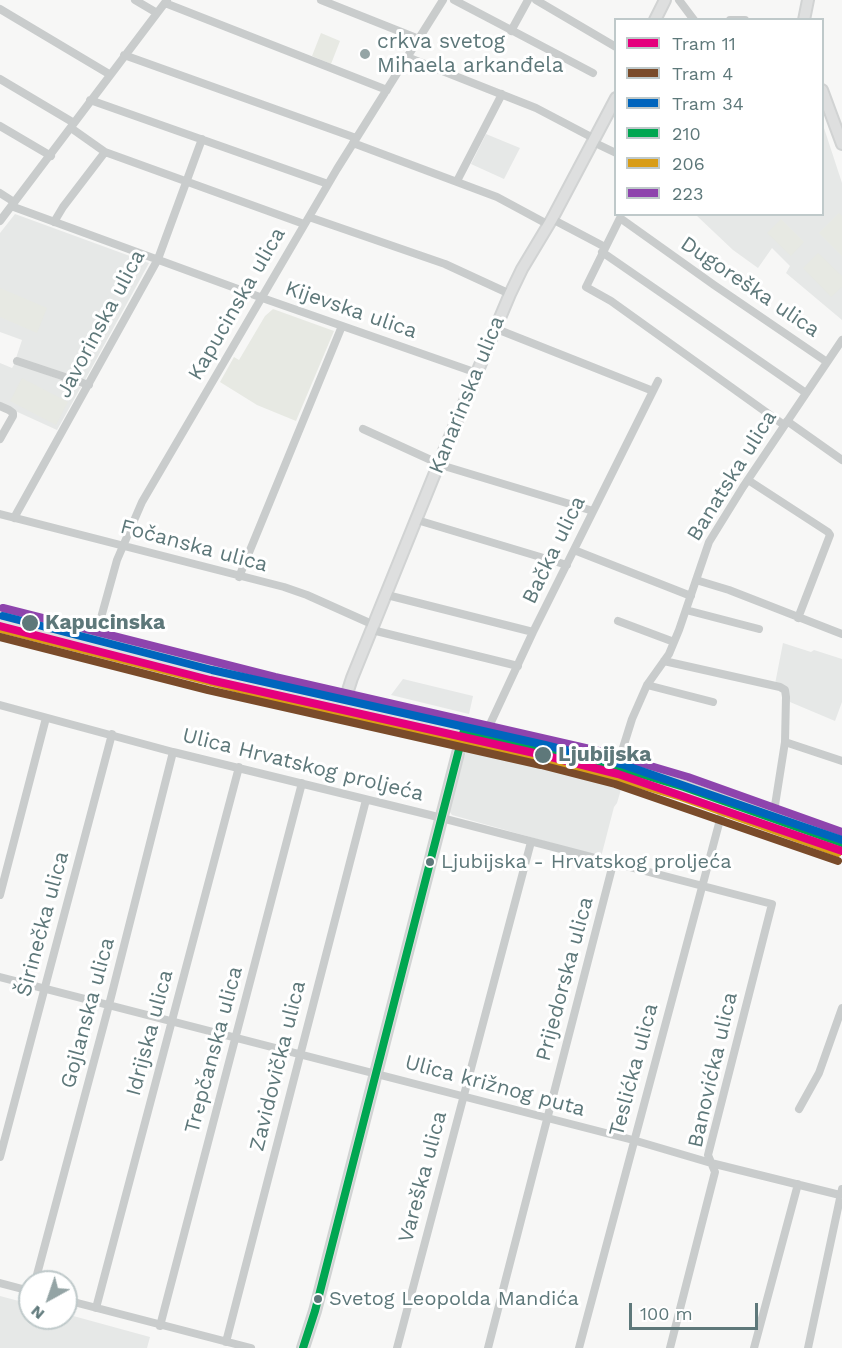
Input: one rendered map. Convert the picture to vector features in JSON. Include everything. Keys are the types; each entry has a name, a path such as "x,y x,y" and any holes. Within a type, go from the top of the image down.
{"street":[{"path":"135,0 157,13"},
{"path":"321,0 419,39"},
{"name":"Kapucinska ulica","path":"94,643 109,585 123,545 154,480 328,184 443,0"},
{"path":"454,0 593,73"},
{"path":"511,31 528,0"},
{"path":"536,0 614,46"},
{"path":"656,18 665,0"},
{"path":"679,0 692,18"},
{"path":"804,18 808,0"},
{"path":"0,221 166,1 387,90"},
{"path":"0,9 109,74"},
{"path":"124,55 355,140 497,197 551,222 604,250 806,393"},
{"path":"407,57 536,108 614,152"},
{"path":"0,79 73,125 105,152 304,224"},
{"path":"457,181 502,94"},
{"path":"824,95 842,144"},
{"path":"90,100 328,184"},
{"name":"Kanarinska ulica","path":"344,703 494,328 614,100"},
{"path":"0,126 51,156"},
{"name":"Javorinska ulica","path":"14,518 158,259 202,140"},
{"path":"54,222 105,152"},
{"name":"Kijevska ulica","path":"0,193 13,204 54,222 477,373"},
{"path":"309,217 445,264 510,294"},
{"name":"Dugoreška ulica","path":"604,250 620,218 827,362"},
{"path":"604,250 586,287 620,307 842,460"},
{"path":"239,577 342,326"},
{"path":"494,328 653,391"},
{"name":"Banatska ulica","path":"617,767 632,719 647,685 674,642 709,542 806,393 841,346"},
{"path":"16,361 89,385"},
{"name":"Bačka ulica","path":"485,735 533,632 658,381"},
{"path":"0,406 9,410 13,416 0,438"},
{"path":"363,429 439,463 594,511"},
{"path":"748,480 828,532 830,536 798,618"},
{"name":"Fočanska ulica","path":"0,514 307,595 373,628 518,666"},
{"path":"417,520 567,565"},
{"path":"574,550 691,597"},
{"path":"696,580 729,590 842,634"},
{"path":"387,595 533,632"},
{"path":"687,610 759,629"},
{"path":"0,618 94,643 617,767 725,801 842,843"},
{"path":"618,621 674,642"},
{"path":"664,661 785,690 785,742 772,818"},
{"path":"647,685 713,702"},
{"name":"Ulica Hrvatskog proljeća","path":"0,705 173,752 772,904"},
{"path":"0,895 46,718"},
{"path":"303,1348 315,1311 464,730"},
{"name":"Širinečka ulica","path":"0,1157 112,734"},
{"path":"785,742 842,761"},
{"name":"Gojlanska ulica","path":"38,1270 173,752"},
{"name":"Idrijska ulica","path":"96,1308 239,767"},
{"name":"Trepčanska ulica","path":"160,1326 302,783"},
{"name":"Zavidovička ulica","path":"226,1342 366,800"},
{"name":"Teslićka ulica","path":"579,1348 725,801"},
{"name":"Vareška ulica","path":"397,1348 531,842"},
{"name":"Prijedorska ulica","path":"488,1348 613,864"},
{"name":"Banovićka ulica","path":"670,1348 715,1172 708,1155 772,904"},
{"name":"Ulica križnog puta","path":"0,977 633,1140 711,1163 841,1192"},
{"path":"799,1110 819,1072 842,1008"},
{"path":"754,1348 798,1184"},
{"path":"808,1348 841,1192"},
{"path":"0,1282 18,1287"},
{"path":"78,1303 251,1348"}],"shaded area":[{"path":"321,33 340,41 331,64 312,56"},
{"path":"824,128 842,183 842,320 786,273 790,266 772,248 758,268 733,250 697,216 824,216"},
{"path":"486,134 520,148 504,179 471,164"},
{"path":"839,213 842,216 842,256 819,233"},
{"path":"15,214 149,263 85,380 16,358 22,340 0,332 0,233"},
{"path":"781,219 804,242 791,256 767,233"},
{"path":"818,253 842,276 842,287 831,297 803,268"},
{"path":"0,288 47,308 37,333 0,317"},
{"path":"273,309 334,331 296,421 257,405 220,382 234,357 239,360 265,316"},
{"path":"0,363 12,368 15,363 81,387 57,430 0,404"},
{"path":"22,378 68,402 56,425 10,401"},
{"path":"783,643 842,659 842,702 835,721 790,702 787,689 775,684"},
{"path":"403,679 473,696 469,714 391,695"},
{"path":"475,745 533,756 621,779 622,786 601,857 452,815 449,811 464,757 468,749"},
{"path":"0,1296 18,1301 18,1330 78,1330 78,1317 150,1337 147,1348 0,1348"}],"tram line":[{"name":"34","path":"3,616 212,670 621,764 842,840"},
{"name":"11","path":"0,626 210,680 618,774 842,851"},
{"name":"4","path":"0,637 208,690 541,765 615,784 838,861"}],"transit line":[{"name":"223","path":"3,608 275,677 603,752 688,777 842,832"},
{"name":"206","path":"0,629 271,697 597,772 681,797 838,853"},
{"name":"210","path":"464,730 617,767 684,787 842,843"},
{"name":"210","path":"303,1348 315,1311 464,730"}],"place":[{"name":"crkva svetog Mihaela arkanđela","path":"365,54"},
{"name":"Kapucinska","path":"30,623"},
{"name":"Ljubijska","path":"543,755"},
{"name":"Ljubijska - Hrvatskog proljeća","path":"430,862"},
{"name":"Svetog Leopolda Mandića","path":"318,1299"}]}
